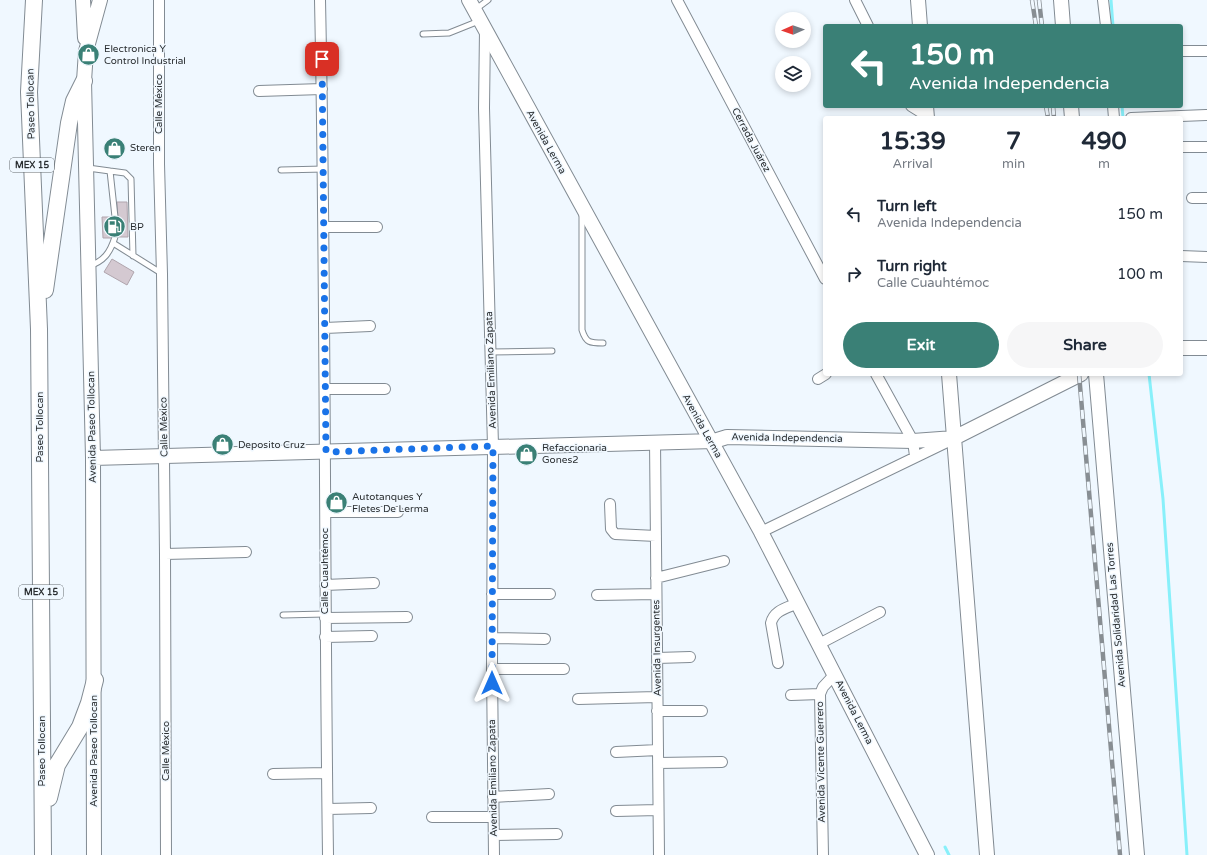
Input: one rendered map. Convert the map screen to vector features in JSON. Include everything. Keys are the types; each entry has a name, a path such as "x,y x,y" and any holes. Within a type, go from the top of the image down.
{"highway":[{"name":"Paseo Tollocan","path":"34,0 29,92 39,329 43,855"},
{"path":"39,329 69,123 74,101 84,81"},
{"path":"43,821 57,765 80,726 89,703 95,680"}],"main road":[{"path":"83,0 86,51"},
{"name":"Avenida Paseo Tollocan","path":"94,855 95,680 93,458 84,81 86,51 100,0"},
{"path":"918,0 920,24"},
{"path":"1061,0 1063,24"},
{"name":"Avenida Lerma","path":"477,15 582,208 717,440 767,530 798,603 928,855"},
{"path":"1183,348 1207,348"},
{"path":"948,376 987,855"},
{"name":"Avenida Independencia","path":"93,458 655,441 913,441 954,438 1077,376"},
{"name":"Avenida Solidaridad Las Torres","path":"1096,376 1137,855"}],"street":[{"name":"Calle México","path":"159,0 159,164 162,274 165,554 166,855"},
{"name":"Calle Cuauhtémoc","path":"320,0 324,169 326,389 325,637 328,855"},
{"name":"Cerrada Juárez","path":"677,0 823,275"},
{"path":"855,0 867,24"},
{"path":"1103,0 1106,24"},
{"name":"Avenida Emiliano Zapata","path":"477,15 484,108 493,446 492,668 494,855"},
{"path":"1183,51 1207,51"},
{"path":"259,91 322,89"},
{"path":"916,108 927,113"},
{"path":"1181,116 1206,115"},
{"path":"1183,147 1207,147"},
{"path":"1192,198 1207,198"},
{"path":"324,227 377,227"},
{"path":"1183,256 1207,257"},
{"path":"325,328 370,326"},
{"path":"877,376 913,441 915,456"},
{"path":"326,389 385,389"},
{"name":"Avenida Independencia","path":"767,530 954,438"},
{"name":"Avenida Insurgentes","path":"655,441 659,855"},
{"path":"610,504 613,533 617,535 656,536"},
{"path":"326,512 398,512"},
{"path":"165,554 246,552"},
{"path":"656,578 724,561"},
{"path":"325,585 374,583"},
{"path":"492,594 550,594"},
{"path":"597,595 656,594"},
{"path":"778,663 771,623 773,617 777,613 798,603"},
{"path":"819,644 880,612"},
{"path":"325,616 407,617"},
{"path":"325,637 372,636"},
{"path":"492,638 545,639"},
{"path":"657,658 690,657"},
{"path":"492,668 564,669"},
{"name":"Avenida Vicente Guerrero","path":"822,855 820,694 823,687 835,674"},
{"path":"791,695 820,694"},
{"path":"578,699 657,697"},
{"path":"657,711 702,710"},
{"path":"616,752 658,750"},
{"path":"658,763 722,762"},
{"path":"273,774 327,773"},
{"path":"493,797 549,794"},
{"path":"328,809 371,808"},
{"path":"616,811 658,810"},
{"path":"432,818 493,817"},
{"path":"494,835 557,834"}],"lane":[{"path":"423,34 449,33 477,15 488,0"},
{"path":"86,168 125,173 131,179 133,256"},
{"path":"281,170 324,169"},
{"path":"110,171 115,217"},
{"path":"582,208 582,330 585,339 589,343 603,344"},
{"path":"88,267 102,260 114,240 133,256 162,274"},
{"path":"490,352 552,351"},
{"path":"283,615 325,616"}],"building":[{"name":"BP","path":"117,202 127,202 128,237 119,237 118,234 115,233 111,238 103,238 102,217 111,217 114,221 118,220"},
{"path":"112,259 134,272 127,285 104,272"}],"waterway":[{"path":"1111,0 1113,24"},
{"path":"1122,108 1123,116"},
{"path":"1149,376 1163,499 1187,855"},
{"path":"945,847 949,855"}],"railway":[{"path":"1032,0 1036,24"},
{"path":"1039,0 1042,24"},
{"path":"1046,108 1048,116"},
{"path":"1053,108 1054,116"},
{"path":"1079,376 1120,855"}],"place":[{"name":"Electronica Y Control Industrial","path":"89,55"},
{"name":"Steren","path":"115,148"},
{"name":"BP","path":"115,227"},
{"name":"Deposito Cruz","path":"223,445"},
{"name":"Refaccionaria Gones2","path":"526,454"},
{"name":"Autotanques Y Fletes De Lerma","path":"336,503"}],"route":[{"path":"322,59 326,452 493,446 492,683"}]}
